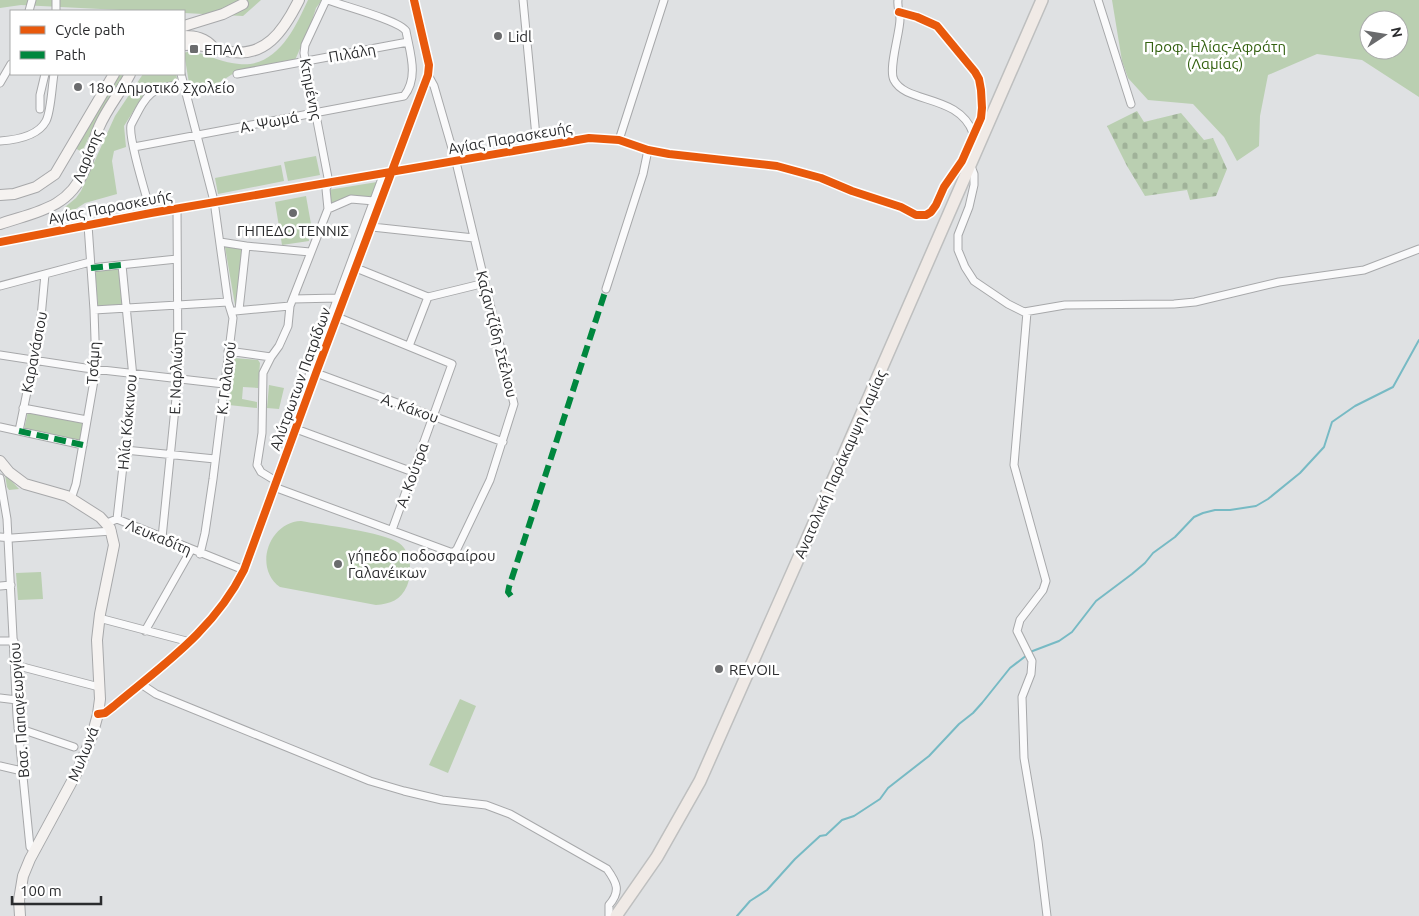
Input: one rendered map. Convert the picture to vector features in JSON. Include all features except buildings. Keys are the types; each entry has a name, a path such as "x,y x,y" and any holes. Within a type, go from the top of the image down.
{"main road":[{"name":"Ανατολική Παράκαμψη Λαμίας","path":"616,916 657,857 700,780 970,164 975,136 1042,0"}],"street":[{"path":"185,45 213,47 237,52 249,51 268,43 283,29 299,0"},
{"path":"327,0 399,25 406,31 408,42"},
{"name":"Κτημένης","path":"327,0 305,45 304,53 329,183 326,189 328,209"},
{"name":"Αλύτρωτων Πατρίδων","path":"98,714 106,712 190,642 213,618 244,570 428,76 429,65 414,0"},
{"path":"524,0 537,147"},
{"path":"619,140 664,0"},
{"path":"898,0 900,19 892,72 894,81 905,91 937,102 964,117 975,136"},
{"path":"1098,0 1131,104"},
{"path":"185,26 223,14 243,4"},
{"path":"899,12 917,17 937,26 977,76 981,90 982,111 975,136"},
{"path":"185,36 202,38 213,47"},
{"name":"Πιλάλη","path":"237,74 408,42"},
{"name":"Α. Ψωμά","path":"134,147 404,96 408,91 414,70 408,42"},
{"path":"0,83 10,66"},
{"path":"40,109 40,95 45,75"},
{"path":"0,141 24,137 36,131 45,123 48,116 54,75"},
{"path":"0,195 14,194 36,187 55,174 113,75"},
{"name":"Λαρίσης","path":"0,224 46,209 65,199 70,194 83,174 103,119 130,75"},
{"name":"Κ. Γαλανού","path":"180,75 214,201 228,302 235,311 228,351 205,533 200,554"},
{"name":"Καζαντζίδη Στέλιου","path":"392,530 450,552 454,552 457,549 486,491 514,404 456,162 434,86 428,76"},
{"path":"150,212 130,130 131,125 149,94 158,88 183,85"},
{"name":"Αγίας Παρασκευής","path":"0,242 150,212 456,162 589,138 619,140 648,150 676,155 791,169 828,180 858,193 923,216 929,214 936,204 944,187 962,161 975,136"},
{"path":"606,289 643,174 648,150"},
{"path":"970,164 974,174 973,194 957,240 962,261 970,276 978,284 1018,310 1028,312 1065,304 1174,304 1195,302 1271,284 1364,270 1419,248"},
{"path":"298,405 384,173"},
{"path":"374,201 352,199 328,209 290,306 288,326 263,373 262,433 257,461 259,470 275,484 392,530"},
{"name":"Ε. Ναρλιώτη","path":"162,538 178,378 177,208"},
{"name":"Τσάμη","path":"71,498 75,489 96,369 88,225"},
{"path":"372,227 474,238"},
{"path":"220,242 310,252"},
{"path":"246,246 235,311 290,306"},
{"path":"0,286 44,274 91,265 177,259"},
{"name":"Ηλία Κόκκινου","path":"112,524 125,450 132,373 122,264"},
{"path":"356,268 428,297 485,283"},
{"name":"Καρανάσιου","path":"19,430 40,328 44,274"},
{"path":"337,317 409,346 428,297"},
{"path":"293,299 338,298"},
{"path":"94,310 228,302"},
{"path":"1028,312 1014,465 1046,581 1043,590 1020,620 1017,631 1032,661 1031,674 1022,698 1024,758 1038,841 1047,916"},
{"name":"Α. Κούτρα","path":"392,530 451,367 451,362 409,346"},
{"path":"228,351 271,357"},
{"path":"0,355 96,369 224,384"},
{"name":"Α. Κάκου","path":"316,373 503,442"},
{"path":"23,408 87,420"},
{"path":"0,427 83,445"},
{"path":"296,429 413,472"},
{"path":"125,450 215,459"},
{"name":"Λευκαδίτη","path":"0,462 9,472 25,484 71,498 112,524 162,538 244,570"},
{"name":"Βασ. Παπαγεωργίου","path":"0,478 9,538 18,728 30,846 34,851"},
{"path":"0,537 9,538 112,524"},
{"name":"Μυλωνά","path":"20,916 18,905 21,884 34,851 77,772 92,736 98,714 100,704 97,640 99,618 114,549 112,524"},
{"path":"145,631 191,550"},
{"path":"0,586 11,584"},
{"path":"99,618 190,642"},
{"path":"0,641 14,641"},
{"path":"15,665 99,687"},
{"path":"141,684 156,694 370,781 442,800 486,805 510,814 607,869 616,886 615,898 609,905 609,916"},
{"path":"0,698 17,700"},
{"path":"18,728 74,747"},
{"path":"0,766 22,771"}],"green space":[{"path":"0,0 261,0 243,16 185,13 185,10 120,10 21,5 0,8"},
{"path":"308,0 322,0 316,8 295,60 234,73 217,84 190,89 185,53 194,51 222,61 252,64 264,60 274,53 283,44"},
{"name":"Προφ. Ηλίας-Αφράτη (Λαμίας)","path":"1112,0 1419,0 1419,97 1362,60 1409,60 1409,10 1359,10 1359,60 1317,54 1268,75 1260,116 1259,146 1237,161 1224,137 1193,104 1148,100 1128,78 1122,61"},
{"path":"118,75 123,75 99,115 82,152 75,148"},
{"path":"142,75 176,75 178,83 161,85 146,91 124,126 126,147 114,151 112,161 117,194 85,203 68,214 65,207 81,191 115,116"},
{"path":"1137,111 1144,122 1181,113 1204,140 1213,138 1227,169 1216,196 1190,200 1187,190 1145,196 1127,166 1107,126"},
{"path":"316,156 320,175 288,181 284,162"},
{"path":"281,165 284,181 218,194 215,178"},
{"path":"377,182 372,199 330,204 328,190"},
{"name":"ΓΗΠΕΔΟ ΤΕΝΝΙΣ","path":"306,196 311,224 307,225 309,241 282,245 275,202"},
{"path":"226,245 241,247 244,251 237,305 235,305"},
{"path":"121,267 124,306 98,308 95,269"},
{"path":"234,358 258,360 260,363 258,388 243,387 242,399 257,402 257,408 229,405"},
{"path":"269,385 284,388 279,409 267,408"},
{"path":"28,411 84,422 81,442 24,430"},
{"path":"6,475 19,489 9,490"},
{"name":"γήπεδο ποδοσφαίρου Γαλανέικων","path":"301,521 367,532 399,543 409,557 410,563 409,581 405,591 398,598 386,604 376,605 280,587 272,579 267,569 268,547 280,529 290,523"},
{"path":"41,572 43,599 18,600 16,573"},
{"path":"460,699 476,706 448,773 429,765"}],"waterway":[{"path":"1030,652 1059,641 1072,632 1096,601 1145,563 1153,553 1175,537 1194,517 1215,510 1256,506 1268,499 1300,473 1324,447 1332,422 1355,406 1393,387 1419,340"},
{"path":"737,916 750,901 767,890 795,859 820,836 826,835 842,820 854,816 880,799 888,788 929,756 959,724 973,713 1010,668 1027,655"}],"marked path":[{"path":"91,268 122,265"},
{"path":"511,596 508,592 509,587 606,289"},
{"path":"19,431 83,445"}],"cycle path":[{"path":"98,714 105,713 114,706 186,645 218,611 244,570 428,75 429,65 414,0"},
{"path":"0,242 151,213 589,138 619,140 648,150 669,154 777,166 821,178 852,191 901,207 916,215 926,215 936,205 944,187 962,161 981,118 981,90 979,79 975,72 937,26 917,17 899,12"}],"place":[{"name":"Lidl","path":"498,36"},
{"name":"ΕΠΑΛ","path":"194,49"},
{"name":"18ο Δημοτικό Σχολείο","path":"78,87"},
{"name":"ΓΗΠΕΔΟ ΤΕΝΝΙΣ","path":"293,213"},
{"name":"γήπεδο ποδοσφαίρου Γαλανέικων","path":"338,564"},
{"name":"REVOIL","path":"719,669"}]}
